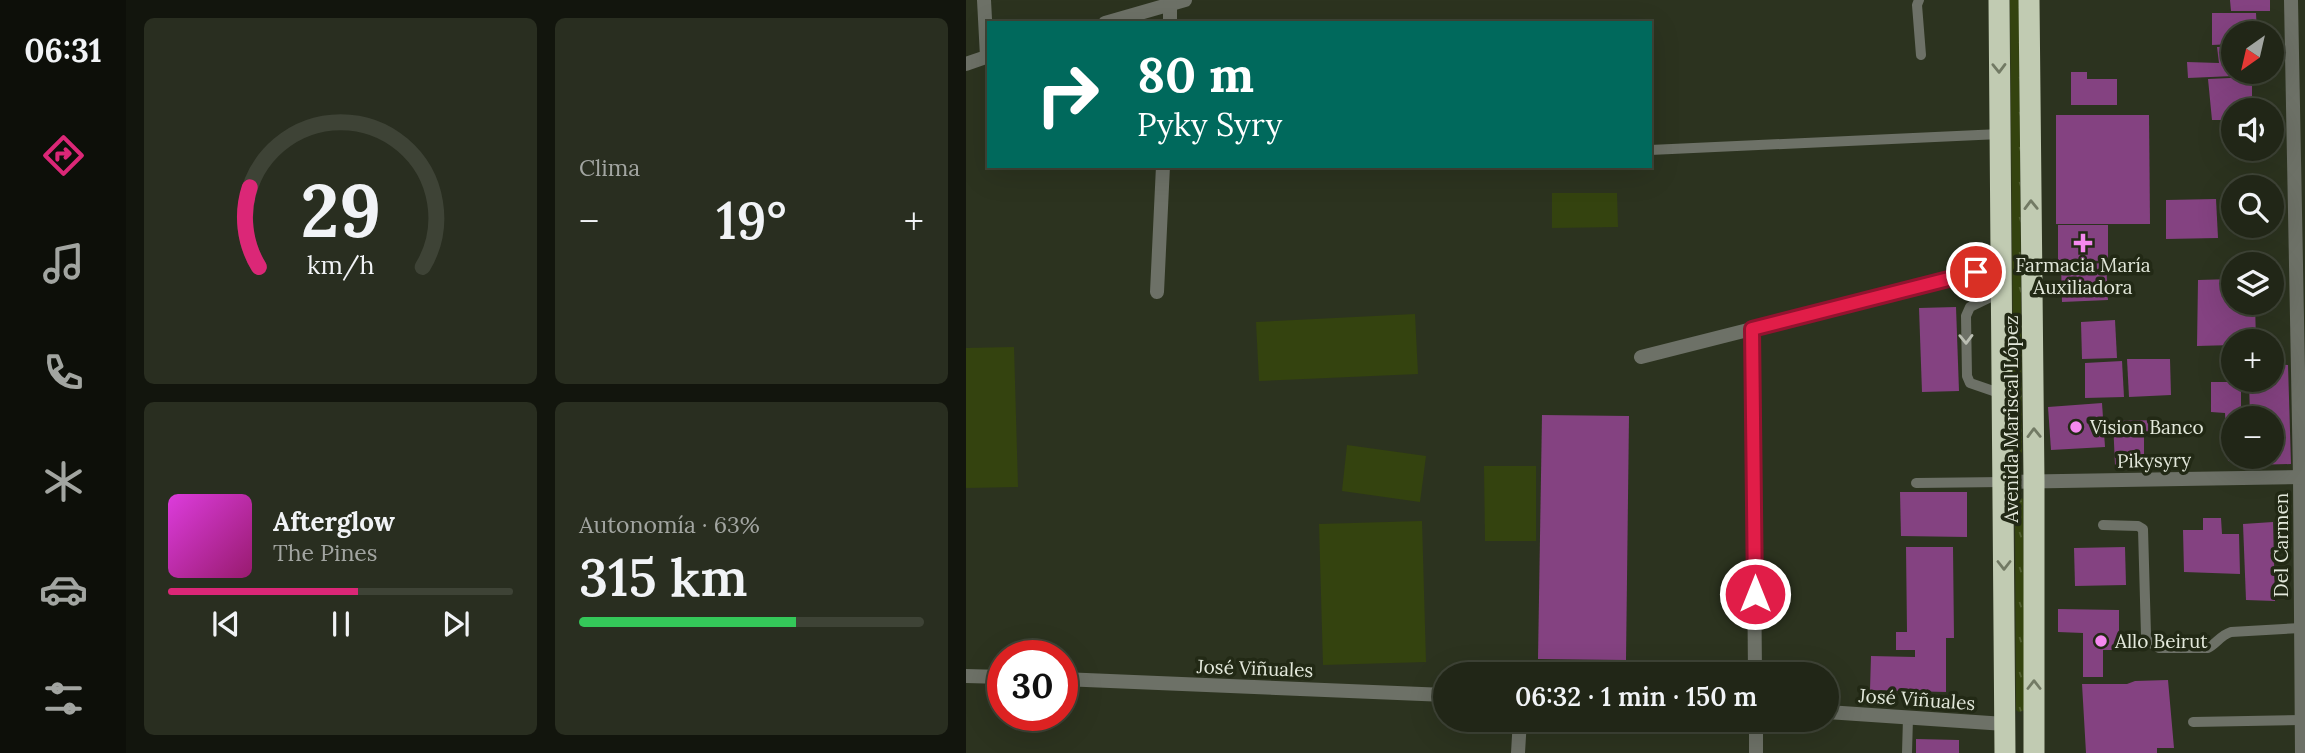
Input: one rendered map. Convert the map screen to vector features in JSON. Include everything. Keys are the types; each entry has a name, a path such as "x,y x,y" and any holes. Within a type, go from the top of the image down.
{"highway":[{"name":"Avenida Mariscal López","path":"1999,0 2005,753"},
{"name":"Avenida Mariscal López","path":"2029,0 2034,753"}],"street":[{"path":"984,0 987,43"},
{"path":"1112,21 1185,0"},
{"name":"Del Carmen","path":"2291,0 2302,477 2302,753"},
{"path":"1170,4 1170,21"},
{"path":"966,64 987,57"},
{"path":"1157,292 1163,168"},
{"path":"1642,357 2001,266"},
{"path":"1752,329 1755,662"},
{"name":"Pikysyry","path":"2003,482 2302,477"},
{"path":"966,676 987,677"},
{"name":"José Viñuales","path":"1078,680 1433,694"},
{"name":"José Viñuales","path":"1839,713 2005,724"},
{"path":"1518,753 1519,732"},
{"path":"1756,732 1756,753"}],"lane":[{"path":"1919,0 1917,5 1922,55"},
{"path":"1652,150 2000,134"},
{"path":"2002,292 1970,307 1966,316 1967,376 1970,383 2002,394"},
{"path":"1916,483 2003,482"},
{"path":"2103,525 2138,526 2143,529 2146,635 2151,643 2159,648 2208,648 2223,634 2231,632 2301,628"},
{"path":"1907,753 1908,718"},
{"path":"2193,722 2302,720"}],"green space":[{"path":"2010,0 2019,0 2020,456 2014,452"},
{"path":"1552,193 1617,193 1618,227 1552,228"},
{"path":"1415,314 1418,374 1259,381 1256,322"},
{"path":"1014,347 1018,487 966,488 966,348"},
{"path":"1347,445 1426,456 1420,502 1342,491"},
{"path":"1484,466 1536,466 1536,541 1485,541"},
{"path":"2017,496 2023,499 2025,710 2019,712 2016,710"},
{"path":"1422,521 1426,662 1323,665 1319,524"}],"building":[{"path":"2230,0 2270,0 2270,11 2231,11"},
{"path":"2212,13 2256,13 2256,21 2221,21 2221,45 2212,45"},
{"path":"2217,47 2221,47 2221,77 2188,78 2187,62 2219,63"},
{"path":"2071,72 2087,72 2087,79 2117,79 2117,105 2071,105"},
{"path":"2221,78 2221,84 2252,84 2252,98 2221,98 2221,120 2212,120 2208,79"},
{"path":"2056,115 2149,115 2150,224 2056,224"},
{"path":"2216,199 2218,238 2166,239 2166,200"},
{"name":"Farmacia María Auxiliadora","path":"2058,225 2108,225 2108,261 2058,260"},
{"path":"2106,263 2108,300 2062,302 2061,265"},
{"path":"2221,279 2221,315 2255,315 2256,329 2221,329 2221,345 2197,346 2198,280"},
{"path":"1956,307 1959,391 1922,392 1919,308"},
{"path":"2115,320 2117,358 2082,359 2081,322"},
{"path":"2127,359 2170,359 2171,395 2129,397"},
{"path":"2122,361 2124,397 2085,398 2085,363"},
{"path":"2284,365 2288,365 2291,464 2284,464 2284,406 2250,406 2249,392 2284,392"},
{"path":"2211,382 2221,382 2221,392 2241,392 2241,406 2221,406 2221,413 2211,412"},
{"name":"Vision Banco","path":"2102,403 2105,447 2051,450 2048,407"},
{"path":"1542,415 1629,416 1626,660 1538,659"},
{"path":"2158,420 2159,432 2144,432 2144,465 2115,465 2113,421"},
{"path":"1900,492 1967,492 1967,537 1901,536"},
{"path":"2203,518 2221,518 2222,534 2239,534 2240,574 2184,572 2183,530 2203,530"},
{"path":"2273,522 2275,601 2246,600 2243,524"},
{"path":"1906,547 1953,547 1954,638 1946,638 1946,692 1870,690 1871,656 1915,657 1915,650 1896,650 1896,632 1907,632"},
{"path":"2125,547 2126,585 2075,586 2074,548"},
{"name":"Allo Beirut","path":"2058,609 2119,610 2119,650 2103,650 2103,677 2083,677 2083,633 2058,632"},
{"path":"2168,680 2174,748 2157,748 2157,753 2086,753 2082,684"},
{"path":"1916,739 1959,740 1959,753 1916,753"}],"place":[{"name":"Farmacia María Auxiliadora","path":"2083,243"},
{"name":"Vision Banco","path":"2076,427"},
{"name":"Allo Beirut","path":"2101,641"}],"route":[{"path":"1755,594 1752,329 1976,272"}]}
